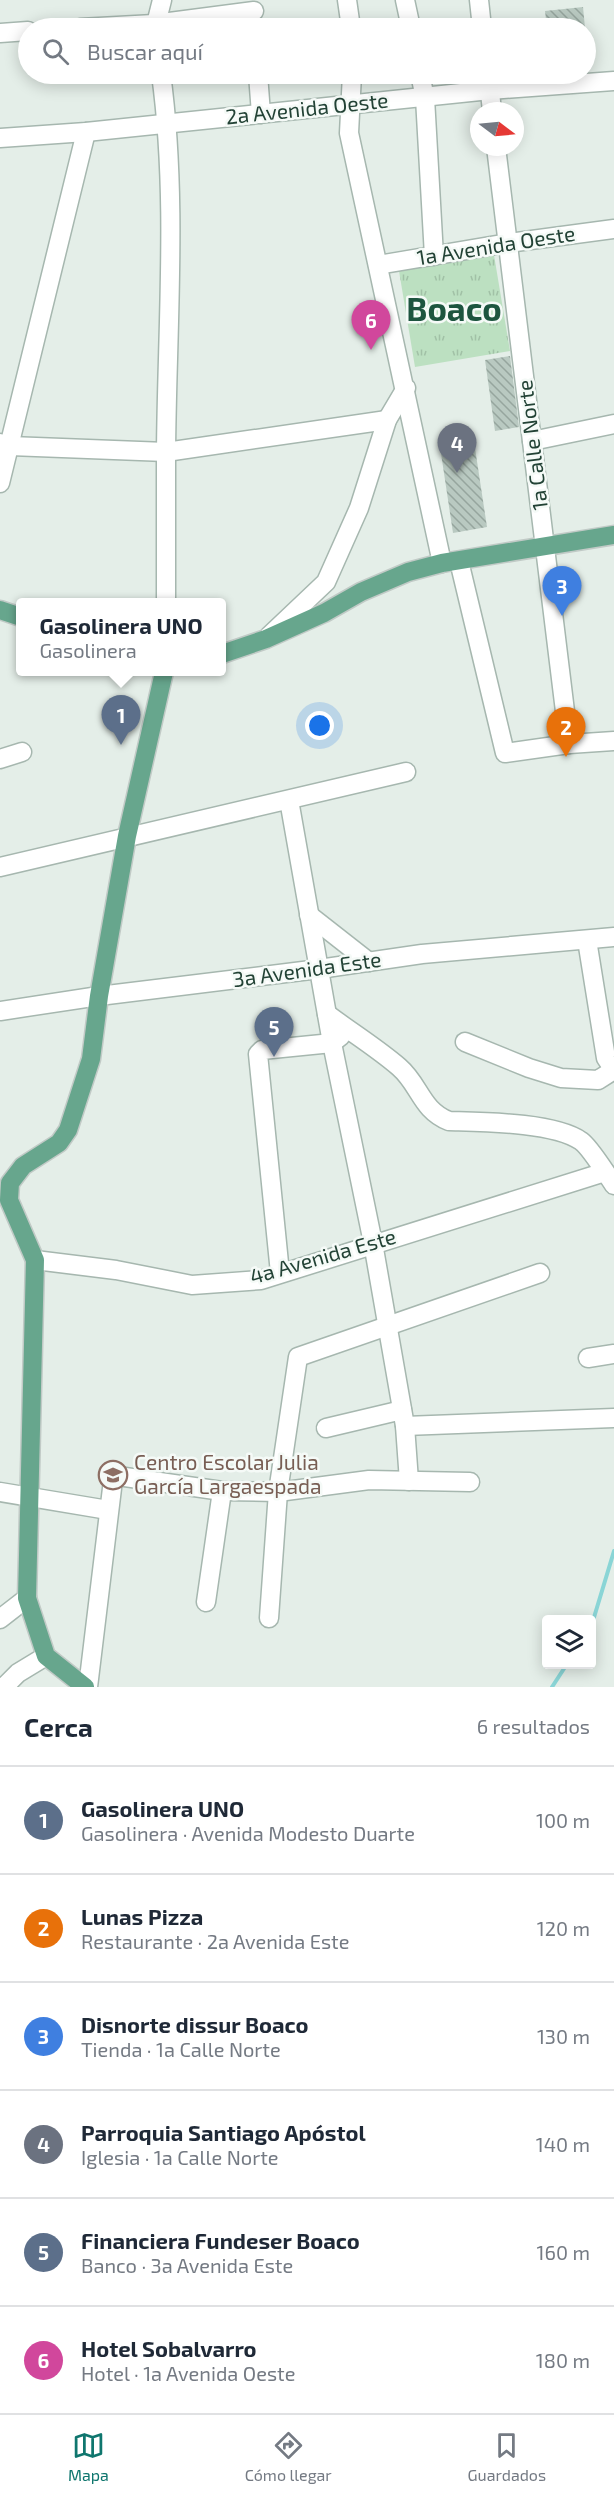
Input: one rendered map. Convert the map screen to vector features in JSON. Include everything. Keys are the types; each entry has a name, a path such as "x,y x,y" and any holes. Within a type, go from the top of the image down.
{"main road":[{"path":"226,653 266,639 408,572 545,545 614,536"},
{"path":"0,610 16,615"},
{"path":"86,1687 46,1656 27,1598 35,1260 9,1200 10,1183 23,1166 59,1143 68,1130 91,1059 99,996 127,836 163,676"}],"street":[{"path":"157,18 162,0"},
{"path":"347,0 350,18"},
{"path":"405,0 409,18"},
{"path":"479,0 481,18"},
{"path":"216,18 254,13"},
{"path":"0,33 18,32"},
{"name":"2a Avenida Oeste","path":"596,81 614,81"},
{"path":"162,84 168,122 170,335 166,452 166,598"},
{"path":"259,84 261,114"},
{"path":"351,84 350,133 406,388 450,562 505,753 569,744 614,741"},
{"path":"422,84 425,98 434,256"},
{"name":"2a Avenida Oeste","path":"0,138 86,132 350,103 425,98 481,84"},
{"path":"489,84 491,102"},
{"path":"0,483 5,445 86,132"},
{"name":"1a Calle Norte","path":"497,156 569,744"},
{"name":"1a Avenida Oeste","path":"378,265 508,243 614,229"},
{"path":"266,639 326,582 359,508 387,420 406,388"},
{"path":"5,445 166,452 387,420"},
{"path":"532,441 614,424"},
{"path":"0,759 22,752"},
{"path":"1,868 127,836 406,772"},
{"path":"289,800 332,1043 373,1243 404,1418 409,1481"},
{"path":"309,915 369,962"},
{"name":"3a Avenida Este","path":"0,1011 422,954 614,937"},
{"path":"465,1042 529,1068 561,1078 597,1080 614,1070 606,1058 586,940"},
{"path":"327,1014 401,1068 431,1112 441,1118 449,1121 506,1122 556,1131 581,1141 609,1179"},
{"path":"280,1273 258,1054 262,1050 332,1043 348,1030"},
{"name":"4a Avenida Este","path":"35,1260 116,1270 192,1285 261,1280 373,1243 609,1179"},
{"path":"269,1618 278,1492 298,1357 540,1273"},
{"path":"588,1358 614,1354"},
{"path":"326,1428 404,1418 614,1418"},
{"path":"86,1687 108,1510 113,1480 118,1476 222,1491 278,1492 369,1480 470,1482"},
{"path":"206,1602 222,1491"},
{"path":"0,1492 108,1510"},
{"path":"0,1619 27,1598"},
{"path":"4,1687 18,1673 46,1656"}],"green space":[{"path":"494,255 510,351 415,367 399,271"}],"building":[{"path":"583,7 584,18 546,18 545,11"},
{"path":"510,356 519,427 495,431 485,360"},
{"path":"473,435 487,527 453,533 439,440"}],"waterway":[{"path":"595,1615 614,1551"},
{"path":"552,1687 564,1669"}],"place":[{"name":"Hotel Sobalvarro","path":"371,350"},
{"name":"Parroquia Santiago Apóstol","path":"457,473"},
{"name":"Disnorte dissur Boaco","path":"562,616"},
{"name":"Gasolinera UNO","path":"121,745"},
{"name":"Lunas Pizza","path":"566,757"},
{"name":"Financiera Fundeser Boaco","path":"274,1057"},
{"name":"Centro Escolar Julia García Largaespada","path":"113,1475"}],"district":[{"name":"Boaco","path":"454,309"}]}
